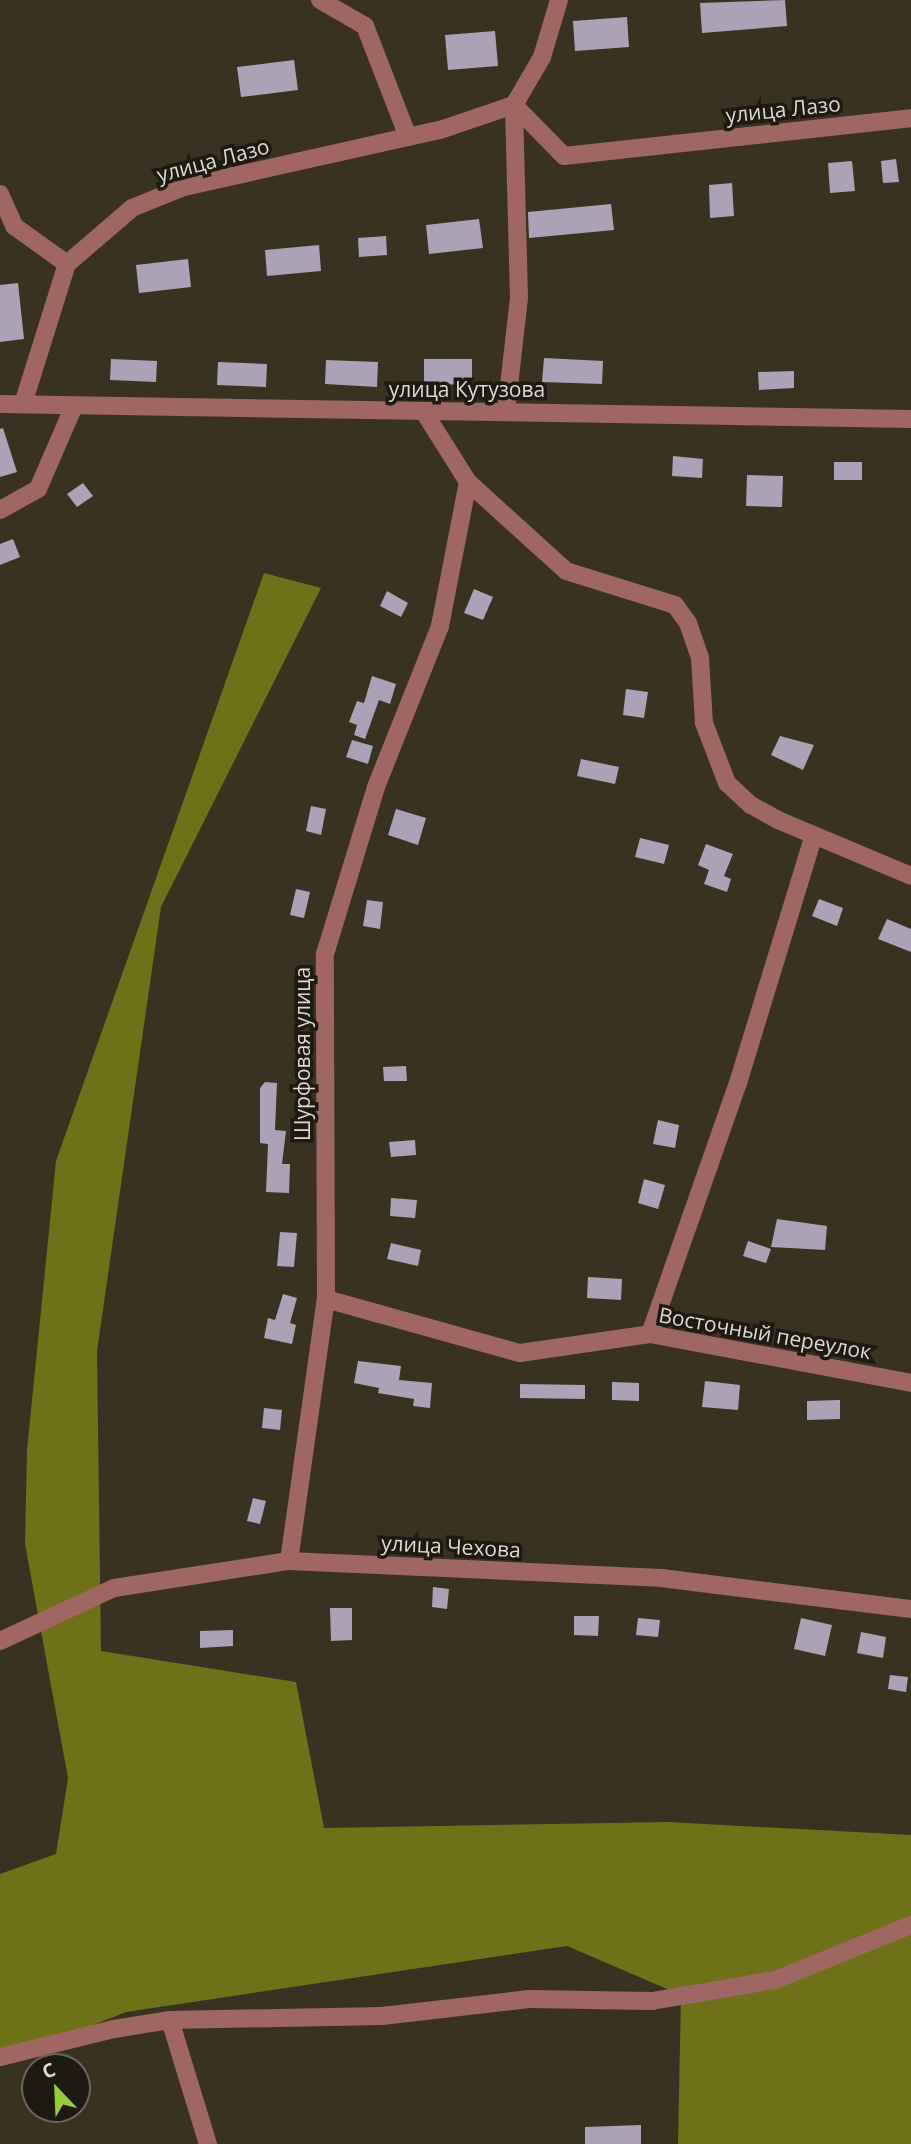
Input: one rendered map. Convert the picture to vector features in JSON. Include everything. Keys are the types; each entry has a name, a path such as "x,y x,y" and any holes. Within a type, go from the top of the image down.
{"street":[{"path":"320,0 365,26 408,137"},
{"path":"506,412 519,298 513,105 542,57 559,0"},
{"name":"улица Лазо","path":"67,264 132,208 184,187 408,137 513,105 564,156 911,118"},
{"path":"0,194 14,226 67,264 23,404 0,404"},
{"name":"улица Кутузова","path":"23,404 911,419"},
{"path":"0,510 38,489 74,406"},
{"path":"424,412 468,482 566,571 675,605 688,623 699,658 704,723 727,783 751,805 911,876"},
{"name":"Шурфовая улица","path":"289,1561 326,1299 325,954 376,787 440,626 468,482"},
{"path":"650,1334 738,1083 814,835"},
{"name":"Восточный переулок","path":"326,1299 520,1353 650,1334 911,1383"},
{"name":"улица Чехова","path":"0,1640 114,1588 289,1561 661,1578 911,1609"},
{"path":"0,2057 114,2029 170,2020 382,2016 529,1999 652,2001 775,1980 911,1926"},
{"path":"170,2020 208,2144"}],"shaded area":[{"path":"264,573 321,588 161,907 97,1351 101,1651 296,1682 324,1828 668,1822 911,1835 911,2144 678,2144 681,1995 567,1946 126,2012 0,2062 0,1874 56,1854 68,1778 25,1544 27,1450 56,1161"}],"building":[{"path":"785,0 787,26 702,33 700,3"},
{"path":"627,17 629,47 575,51 573,21"},
{"path":"495,31 498,66 448,70 445,35"},
{"path":"294,60 298,90 241,97 237,67"},
{"path":"896,159 899,182 883,183 881,161"},
{"path":"852,161 855,191 830,193 828,163"},
{"path":"732,183 734,216 710,218 709,185"},
{"path":"611,204 614,230 529,238 528,212"},
{"path":"479,219 483,248 429,254 426,225"},
{"path":"386,236 387,255 359,257 358,238"},
{"path":"319,245 321,271 267,276 265,250"},
{"path":"188,259 191,287 139,293 136,265"},
{"path":"18,283 24,339 0,342 0,285"},
{"path":"544,358 603,361 602,384 542,382"},
{"path":"111,359 157,361 156,382 110,380"},
{"path":"424,359 472,359 472,384 424,385"},
{"path":"326,360 378,362 377,387 325,384"},
{"path":"218,362 267,364 266,387 217,385"},
{"path":"794,371 794,388 759,390 758,372"},
{"path":"3,428 17,472 0,477 0,429"},
{"path":"673,456 703,459 702,478 672,476"},
{"path":"834,462 862,462 862,480 834,480"},
{"path":"747,475 783,476 782,507 746,506"},
{"path":"83,483 93,496 77,507 67,494"},
{"path":"13,539 20,557 0,565 0,544"},
{"path":"474,589 493,597 483,620 464,613"},
{"path":"387,591 408,603 401,617 380,606"},
{"path":"372,676 396,684 390,704 379,700 365,739 354,735 357,725 349,722 357,701 364,703"},
{"path":"626,689 648,692 644,718 623,715"},
{"path":"780,736 814,745 803,770 771,755"},
{"path":"352,740 373,746 368,764 346,757"},
{"path":"581,759 619,767 615,784 577,776"},
{"path":"311,806 326,809 321,835 306,831"},
{"path":"396,809 426,818 418,845 388,835"},
{"path":"640,838 669,845 664,864 635,857"},
{"path":"706,844 733,854 724,876 731,879 727,892 704,884 709,870 698,865"},
{"path":"296,889 310,892 304,918 290,915"},
{"path":"819,899 843,908 837,926 812,916"},
{"path":"367,900 383,902 380,929 363,926"},
{"path":"887,919 911,929 911,952 878,939"},
{"path":"406,1066 407,1081 384,1081 383,1067"},
{"path":"265,1082 277,1083 275,1130 286,1131 282,1164 290,1164 289,1193 266,1192 268,1144 260,1143 260,1088"},
{"path":"658,1120 679,1125 675,1148 653,1144"},
{"path":"415,1140 416,1155 391,1157 389,1142"},
{"path":"644,1179 665,1185 658,1209 638,1203"},
{"path":"391,1198 417,1200 415,1218 390,1216"},
{"path":"777,1219 827,1226 825,1250 771,1247"},
{"path":"280,1232 297,1233 294,1267 277,1266"},
{"path":"748,1241 771,1249 766,1263 743,1256"},
{"path":"391,1243 421,1250 418,1266 387,1259"},
{"path":"588,1277 622,1279 621,1300 587,1298"},
{"path":"283,1294 297,1298 290,1323 296,1325 292,1344 264,1338 268,1318 275,1320"},
{"path":"358,1361 401,1366 399,1380 432,1383 430,1408 413,1406 414,1399 378,1393 379,1388 354,1383"},
{"path":"705,1381 740,1385 738,1410 702,1407"},
{"path":"612,1382 639,1383 639,1401 612,1400"},
{"path":"520,1384 585,1385 585,1399 520,1398"},
{"path":"840,1400 840,1419 807,1420 807,1401"},
{"path":"264,1408 282,1410 280,1430 262,1428"},
{"path":"253,1498 266,1501 260,1524 247,1521"},
{"path":"433,1587 449,1589 447,1609 432,1607"},
{"path":"330,1608 352,1608 352,1640 331,1641"},
{"path":"574,1616 599,1616 598,1636 574,1635"},
{"path":"638,1618 660,1620 658,1637 636,1635"},
{"path":"801,1618 832,1625 825,1656 794,1649"},
{"path":"233,1630 233,1646 200,1648 200,1631"},
{"path":"861,1632 886,1637 883,1658 857,1653"},
{"path":"890,1675 908,1677 906,1692 888,1689"},
{"path":"641,2125 641,2144 585,2144 585,2127"}]}
